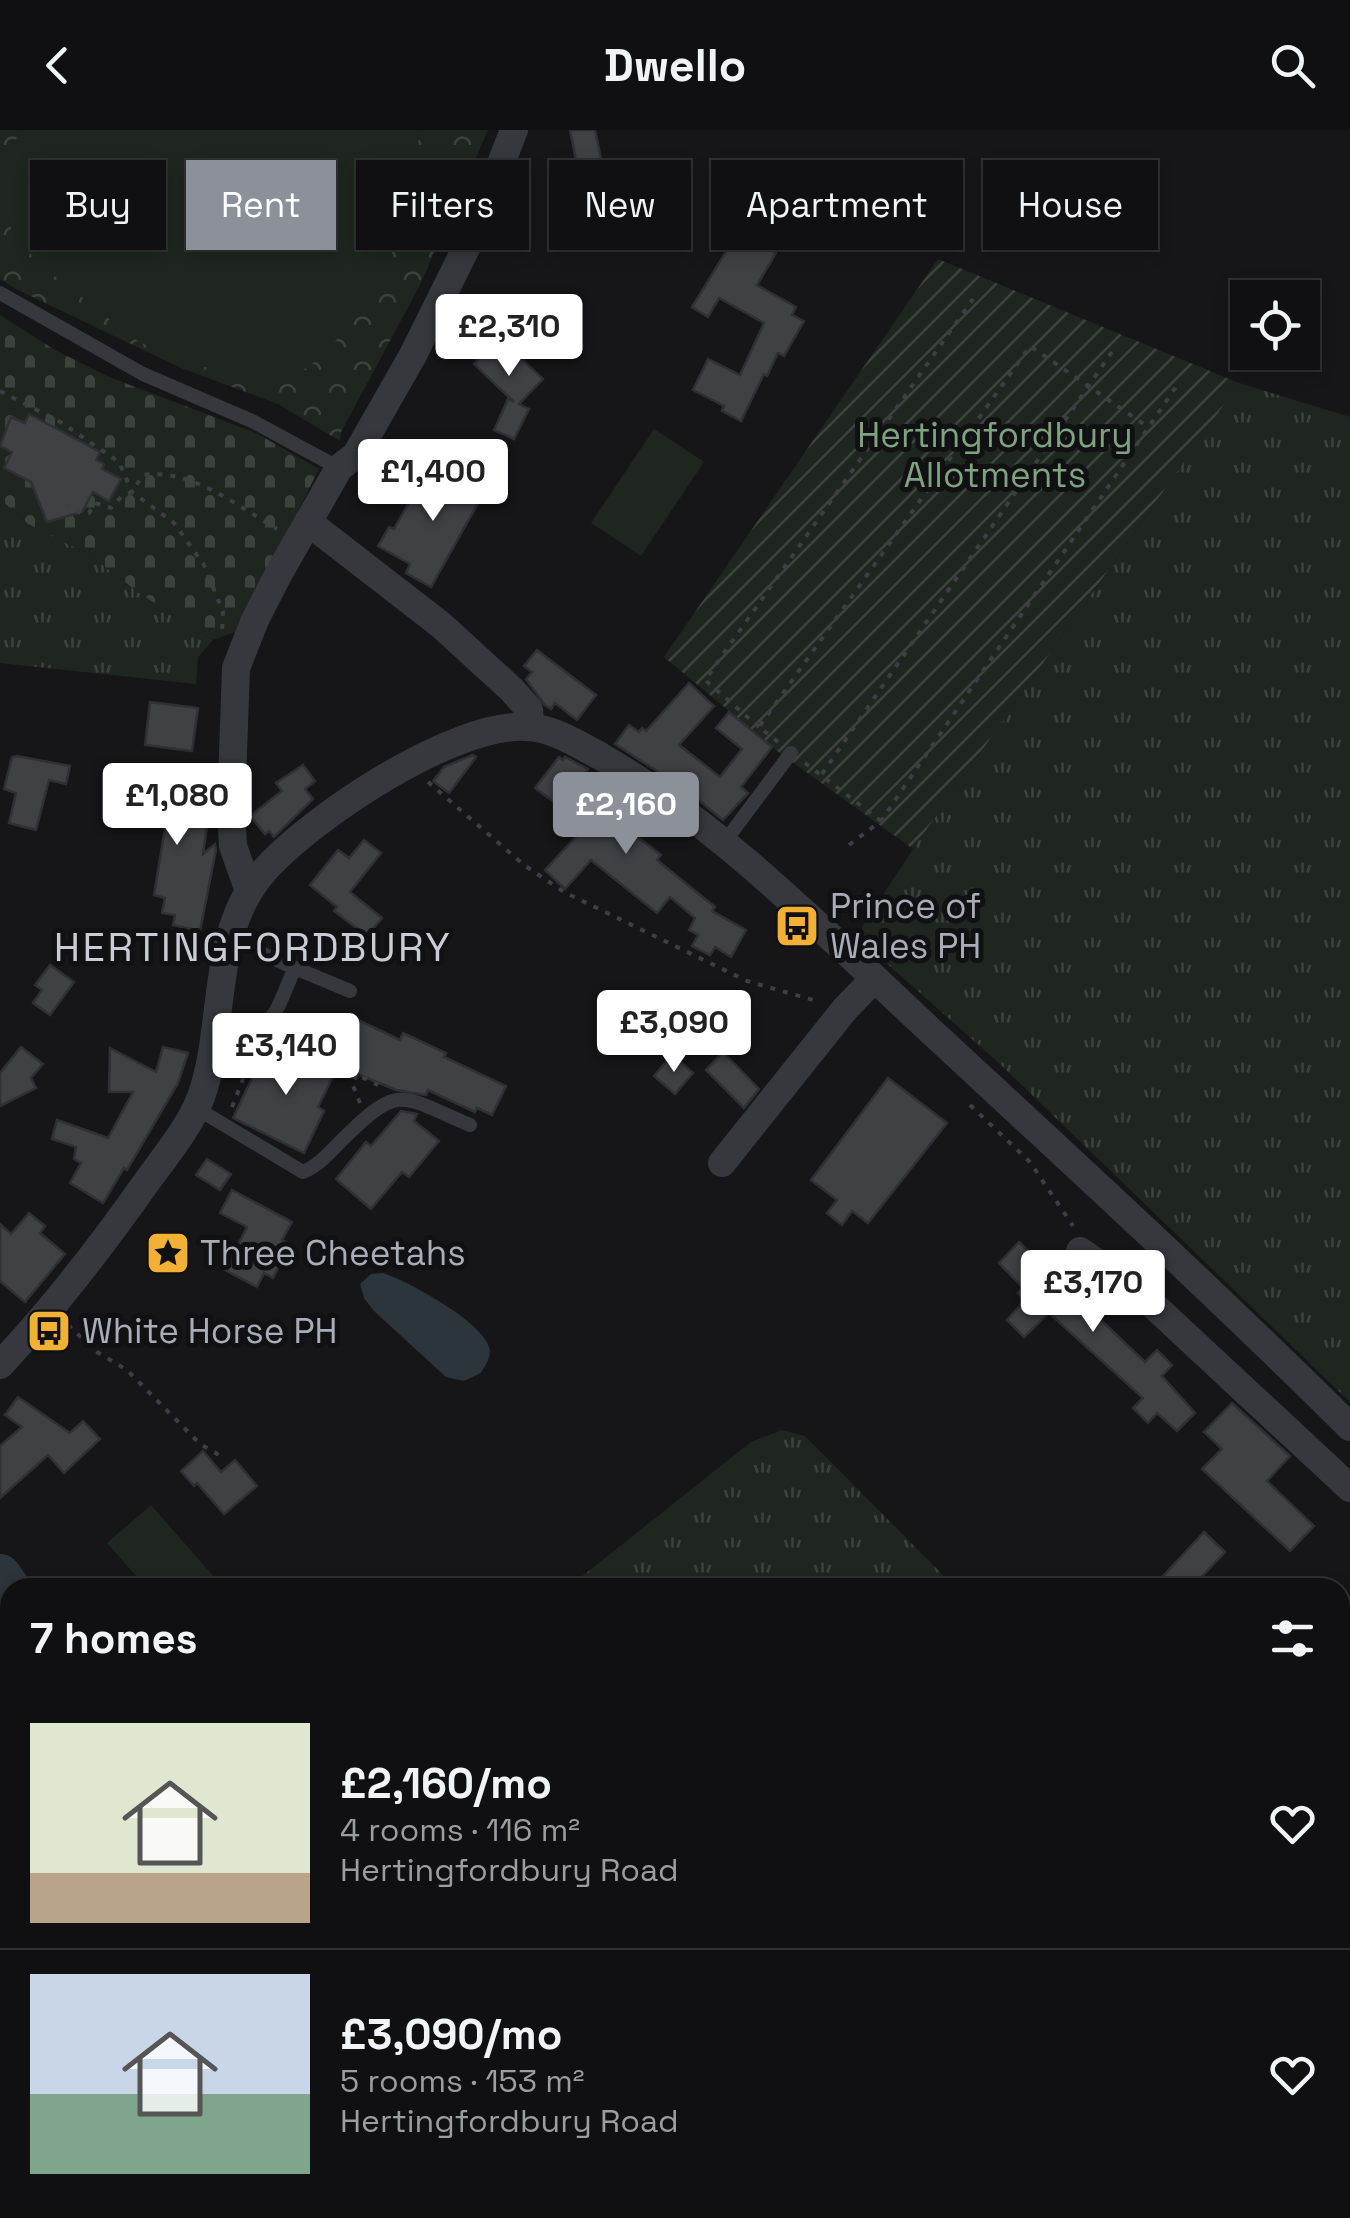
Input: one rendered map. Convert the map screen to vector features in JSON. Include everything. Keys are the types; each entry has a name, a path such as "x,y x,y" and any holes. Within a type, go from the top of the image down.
{"street":[{"path":"249,890 233,846 236,668 255,620 339,468 356,455 413,355 476,228 514,130"},
{"path":"304,532 441,625 512,690 528,709 530,726"},
{"path":"0,1365 136,1197 196,1108 207,1076 227,950 249,890 288,848 353,799 409,766 465,737 498,728 530,726 556,734 624,770 723,845 1117,1204 1350,1427"},
{"path":"722,1163 845,1009 874,980"},
{"path":"1080,1251 1138,1291 1350,1488"}],"lane":[{"path":"0,293 144,374 252,421 339,468"},
{"path":"723,845 791,754"},
{"path":"261,953 350,991"},
{"path":"216,1022 261,1026 275,1016 295,968"},
{"path":"196,1108 303,1172 317,1165 368,1115 390,1100 415,1101 470,1125"}],"path":[{"path":"880,821 791,754 705,680 973,299"},
{"path":"759,726 1030,346 1148,427"},
{"path":"822,774 1116,346"},
{"path":"848,845 880,821 1180,381"},
{"path":"0,391 109,453 119,462 132,492 174,523 204,565 223,612 222,640"},
{"path":"65,504 82,514 89,513 95,504 110,508 132,492 143,475 174,476 304,532"},
{"path":"409,766 524,865 564,892 746,982 845,1009"},
{"path":"224,1125 256,1052 261,1026"},
{"path":"339,1066 386,1089 390,1100"},
{"path":"357,1075 352,1083 368,1115"},
{"path":"962,1098 1030,1162 1076,1230 1080,1251"},
{"path":"49,1309 97,1352 128,1370 200,1444 219,1456"}],"green space":[{"path":"0,130 488,130 475,160 356,160 356,250 435,250 341,432 340,441 278,404 181,368 0,279"},
{"path":"20,130 420,130 416,160 356,160 356,250 392,250 391,255 328,353 297,374 272,379 237,379 139,342 38,263 12,230 0,204 0,177"},
{"name":"Hertingfordbury Allotments","path":"938,259 1239,383 913,849 781,754 664,657"},
{"path":"0,315 55,350 109,377 256,433 319,469 238,631 213,640 142,595 88,554 28,524 0,499"},
{"path":"1239,383 1350,417 1350,1402 1000,1064 856,936"},
{"path":"654,429 704,462 641,556 591,523"},
{"path":"0,499 28,524 88,554 142,595 213,640 198,657 196,684 0,663"},
{"path":"782,1430 805,1436 945,1578 580,1578 751,1442"},
{"path":"151,1505 215,1578 138,1578 107,1543"}],"shaded area":[{"path":"383,1273 426,1294 476,1328 490,1351 481,1373 464,1381 446,1377 374,1311 360,1284 371,1274"}],"building":[{"path":"570,130 595,130 601,160 576,160"},
{"path":"727,250 776,253 757,285 796,307 792,315 804,321 784,356 778,353 767,376 764,374 741,421 722,411 724,406 693,390 708,359 740,375 764,323 719,298 708,317 692,307"},
{"path":"509,326 525,341 515,353 543,379 519,404 529,409 514,439 494,430 508,399 514,402 474,364"},
{"path":"29,414 100,452 96,460 104,464 102,469 121,479 109,501 93,492 82,512 47,522 31,482 4,468 12,452 0,446 11,417 25,423"},
{"path":"447,467 486,489 431,587 406,573 410,564 378,546 389,527 394,529 425,474 438,481"},
{"path":"537,650 596,695 577,720 555,703 551,709 545,705 526,679 532,672 524,666"},
{"path":"689,683 714,706 679,745 720,777 742,749 716,728 729,712 772,747 741,787 748,793 723,820 686,790 615,744 629,725 639,732 642,728 646,731"},
{"path":"150,702 198,708 192,751 145,745"},
{"path":"12,757 70,766 66,784 49,780 36,830 9,823 16,793 4,789"},
{"path":"476,757 449,793 433,781 444,767"},
{"path":"559,757 588,769 583,776 622,806 613,818 661,855 657,860 715,907 712,911 746,930 731,957 715,947 710,955 692,946 698,935 689,930 695,918 670,897 657,913 591,860 565,889 545,870 586,826 535,788"},
{"path":"303,765 315,781 305,789 313,799 274,837 269,831 265,834 250,816 282,791 276,783"},
{"path":"126,777 160,784 159,791 211,799 203,854 215,844 216,850 200,931 173,925 175,915 162,913 165,898 154,895 166,822 118,810"},
{"path":"364,840 381,853 350,892 382,918 367,936 334,911 337,907 310,885 338,850 349,858"},
{"path":"50,965 74,982 50,1015 33,1003 42,990 35,985"},
{"path":"358,1020 400,1040 403,1033 506,1086 492,1115 477,1108 475,1112 428,1090 426,1095 396,1090 336,1065"},
{"path":"21,1047 43,1064 31,1078 36,1088 0,1106 0,1073"},
{"path":"163,1047 188,1053 178,1083 103,1203 70,1183 81,1163 74,1159 76,1147 52,1139 57,1120 108,1138 133,1092 109,1092 110,1048 156,1072"},
{"path":"266,1049 289,1060 295,1049 337,1068 318,1107 324,1111 304,1153 233,1118"},
{"path":"723,1052 759,1089 744,1108 706,1070"},
{"path":"672,1055 693,1073 675,1094 654,1076"},
{"path":"888,1078 947,1123 868,1223 852,1211 842,1225 827,1213 837,1200 811,1180"},
{"path":"401,1111 417,1114 414,1121 439,1141 409,1177 402,1172 371,1209 336,1179 366,1142 371,1146"},
{"path":"207,1159 231,1174 220,1190 196,1175"},
{"path":"232,1190 292,1222 282,1240 290,1244 273,1278 264,1273 257,1287 225,1270 247,1227 220,1213"},
{"path":"29,1213 45,1226 40,1233 65,1254 25,1302 0,1281 0,1224 11,1234"},
{"path":"1019,1242 1068,1291 1079,1279 1097,1296 1087,1307 1145,1362 1157,1350 1172,1365 1162,1376 1195,1413 1177,1431 1157,1413 1148,1423 1133,1408 1143,1398 1049,1313 1024,1337 1007,1320 1025,1300 1018,1293 1023,1288 999,1263"},
{"path":"18,1397 70,1433 83,1421 100,1439 64,1473 48,1455 0,1498 0,1446 22,1427 5,1415"},
{"path":"1232,1403 1290,1456 1267,1481 1314,1526 1290,1551 1202,1469 1222,1449 1204,1432"},
{"path":"203,1451 221,1472 235,1460 257,1486 224,1514 181,1471"},
{"path":"1204,1532 1225,1552 1200,1578 1161,1578"}],"place":[{"name":"Prince of Wales PH","path":"797,926"},
{"name":"Three Cheetahs","path":"168,1253"},
{"name":"White Horse PH","path":"49,1331"}],"district":[{"name":"HERTINGFORDBURY","path":"253,947"}]}
